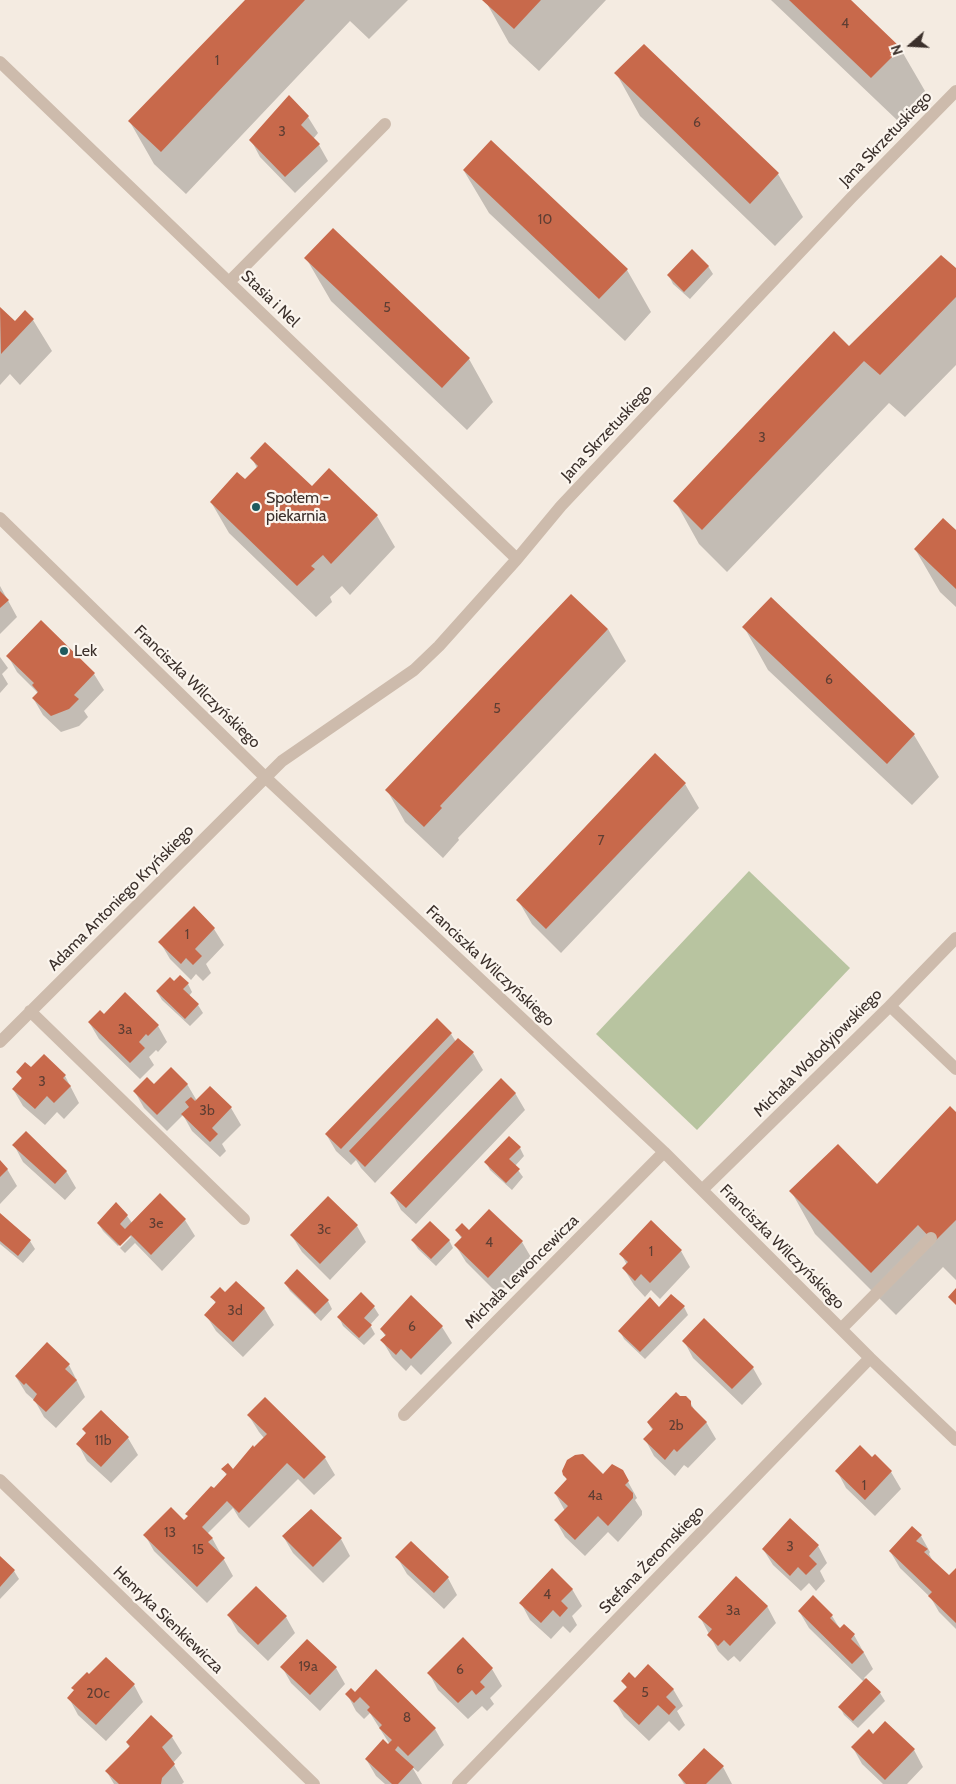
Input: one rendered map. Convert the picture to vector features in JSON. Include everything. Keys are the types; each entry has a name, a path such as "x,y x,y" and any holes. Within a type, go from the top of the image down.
{"street":[{"name":"Stasia i Nel","path":"0,62 517,558"},
{"name":"Jana Skrzetuskiego","path":"266,777 282,761 414,670 439,646 567,500 851,198 956,91"},
{"path":"229,282 385,124"},
{"name":"Franciszka Wilczyńskiego","path":"0,518 266,777 664,1152 870,1358 956,1440"},
{"name":"Adama Antoniego Kryńskiego","path":"0,1042 266,777"},
{"name":"Michała Wołodyjowskiego","path":"702,1190 890,1006 956,938"},
{"path":"890,1006 956,1069"},
{"path":"30,1011 244,1219"},
{"name":"Michała Lewoncewicza","path":"404,1415 664,1152"},
{"path":"841,1329 931,1238"},
{"name":"Stefana Żeromskiego","path":"458,1784 870,1358"},
{"name":"Henryka Sienkiewicza","path":"0,1480 314,1784"}],"green space":[{"path":"749,871 850,968 697,1130 596,1034"}],"building":[{"path":"245,0 305,0 161,152 128,121"},
{"path":"482,0 541,0 514,29"},
{"path":"789,0 851,0 901,48 871,78"},
{"path":"644,44 779,173 750,204 614,73"},
{"path":"289,95 309,116 301,125 320,144 285,177 249,140"},
{"path":"491,140 628,269 599,299 463,170"},
{"path":"333,228 470,358 442,388 304,258"},
{"path":"692,249 709,266 684,292 667,275"},
{"path":"941,255 956,268 956,297 880,375 864,361 702,530 673,501 834,331 849,346"},
{"path":"0,307 15,321 25,310 34,319 1,354"},
{"path":"265,442 312,486 329,468 378,515 331,564 323,555 311,566 315,569 297,586 210,502 237,472 245,479 258,466 250,458"},
{"path":"943,518 956,530 956,589 914,549"},
{"path":"0,591 9,600 0,608"},
{"path":"571,594 608,629 440,806 442,808 424,827 385,790"},
{"path":"771,597 915,734 887,764 742,627"},
{"path":"41,620 95,673 74,695 79,699 69,709 51,716 32,698 38,692 32,685 34,683 6,656"},
{"path":"655,753 686,783 546,929 516,900"},
{"path":"194,906 215,928 195,949 202,956 193,965 186,958 181,964 158,942"},
{"path":"180,975 189,983 183,989 199,1004 185,1019 156,991 170,977 174,981"},
{"path":"125,992 159,1025 148,1036 146,1034 139,1042 145,1048 130,1063 88,1022 100,1010 104,1014"},
{"path":"437,1018 452,1033 341,1149 325,1134"},
{"path":"458,1038 474,1052 365,1167 349,1151"},
{"path":"44,1054 66,1075 63,1078 71,1086 54,1103 47,1096 35,1109 12,1089 22,1078 16,1072 25,1062 31,1067"},
{"path":"171,1067 188,1084 157,1115 133,1091 147,1077 154,1084"},
{"path":"501,1078 516,1093 406,1208 390,1193"},
{"path":"210,1086 232,1107 212,1128 218,1134 210,1142 181,1114 189,1107 185,1102 191,1097 195,1101"},
{"path":"950,1106 956,1112 956,1220 934,1242 918,1225 871,1273 789,1191 838,1144 877,1184"},
{"path":"26,1131 67,1171 55,1184 12,1145"},
{"path":"509,1136 521,1147 509,1159 520,1169 506,1183 484,1162"},
{"path":"0,1160 8,1169 0,1177"},
{"path":"160,1193 186,1219 151,1255 131,1235 120,1246 97,1223 116,1202 128,1215 120,1224 125,1229"},
{"path":"328,1196 358,1225 320,1264 290,1235"},
{"path":"489,1209 523,1241 488,1278 454,1245 462,1237 455,1230 462,1223 469,1230"},
{"path":"0,1213 31,1240 18,1256 0,1241"},
{"path":"651,1220 682,1250 650,1283 641,1274 635,1281 622,1268 628,1262 619,1254"},
{"path":"430,1221 450,1240 431,1259 411,1240"},
{"path":"297,1269 329,1300 315,1314 284,1283"},
{"path":"236,1281 265,1308 233,1342 204,1315 216,1302 210,1297 220,1287 225,1292"},
{"path":"956,1288 956,1305 948,1297"},
{"path":"361,1292 375,1306 364,1318 372,1325 359,1338 337,1317"},
{"path":"671,1294 685,1306 640,1352 618,1331 650,1297 659,1307"},
{"path":"411,1295 443,1326 411,1359 401,1349 396,1355 380,1340 386,1335 380,1329"},
{"path":"704,1318 754,1367 732,1389 682,1341"},
{"path":"47,1342 70,1364 65,1369 77,1380 46,1412 33,1400 37,1394 26,1383 24,1385 15,1376"},
{"path":"676,1392 680,1396 686,1396 691,1401 691,1406 707,1422 677,1452 674,1449 665,1460 643,1439 653,1429 647,1422"},
{"path":"265,1397 326,1457 304,1479 287,1463 239,1513 227,1501 202,1527 213,1538 208,1542 225,1558 197,1587 143,1535 171,1507 184,1520 188,1516 185,1514 211,1486 214,1488 227,1474 221,1469 228,1463 233,1469 253,1445 254,1447 267,1434 247,1415"},
{"path":"101,1410 129,1437 101,1467 76,1444 86,1433 82,1429"},
{"path":"860,1445 872,1457 875,1454 892,1471 865,1500 835,1471"},
{"path":"583,1454 603,1474 612,1464 623,1470 629,1481 625,1485 633,1493 633,1498 608,1526 598,1516 575,1540 554,1520 568,1506 554,1493 567,1479 562,1471 567,1460 575,1455"},
{"path":"311,1509 342,1538 313,1567 282,1536"},
{"path":"790,1518 819,1545 809,1556 817,1564 806,1575 798,1567 790,1576 762,1549"},
{"path":"912,1526 922,1535 916,1541 928,1549 924,1552 949,1575 956,1568 956,1623 928,1596 932,1592 889,1551"},
{"path":"411,1541 449,1577 434,1593 395,1557"},
{"path":"0,1556 15,1570 0,1587"},
{"path":"552,1568 573,1589 561,1601 568,1608 560,1617 553,1610 541,1623 519,1603"},
{"path":"736,1576 768,1606 730,1646 724,1640 718,1646 707,1635 712,1629 698,1617"},
{"path":"256,1586 287,1616 258,1645 227,1615"},
{"path":"813,1595 833,1615 830,1618 840,1628 844,1624 855,1634 851,1639 864,1652 852,1664 798,1611"},
{"path":"463,1637 493,1668 480,1682 485,1687 476,1695 472,1690 458,1703 427,1673"},
{"path":"307,1639 337,1667 310,1695 280,1667"},
{"path":"106,1657 135,1684 96,1725 67,1698 74,1690 71,1688"},
{"path":"648,1664 674,1689 666,1697 676,1707 669,1715 658,1705 639,1725 613,1701 627,1687 621,1681 629,1672 635,1678"},
{"path":"376,1669 436,1728 408,1756 398,1746 395,1750 414,1767 398,1784 392,1784 365,1759 383,1739 388,1744 392,1740 379,1728 382,1725 367,1710 370,1707 360,1697 354,1703 345,1694 351,1688 355,1692"},
{"path":"866,1678 881,1692 853,1721 838,1707"},
{"path":"151,1715 173,1736 162,1747 175,1764 162,1778 161,1784 119,1784 105,1771 130,1746 126,1742"},
{"path":"885,1721 915,1749 885,1780 851,1747 869,1729 873,1734"},
{"path":"704,1748 724,1766 706,1784 686,1784 678,1775"}],"place":[{"name":"Społem - piekarnia","path":"256,507"},
{"name":"Lek","path":"64,651"}]}
